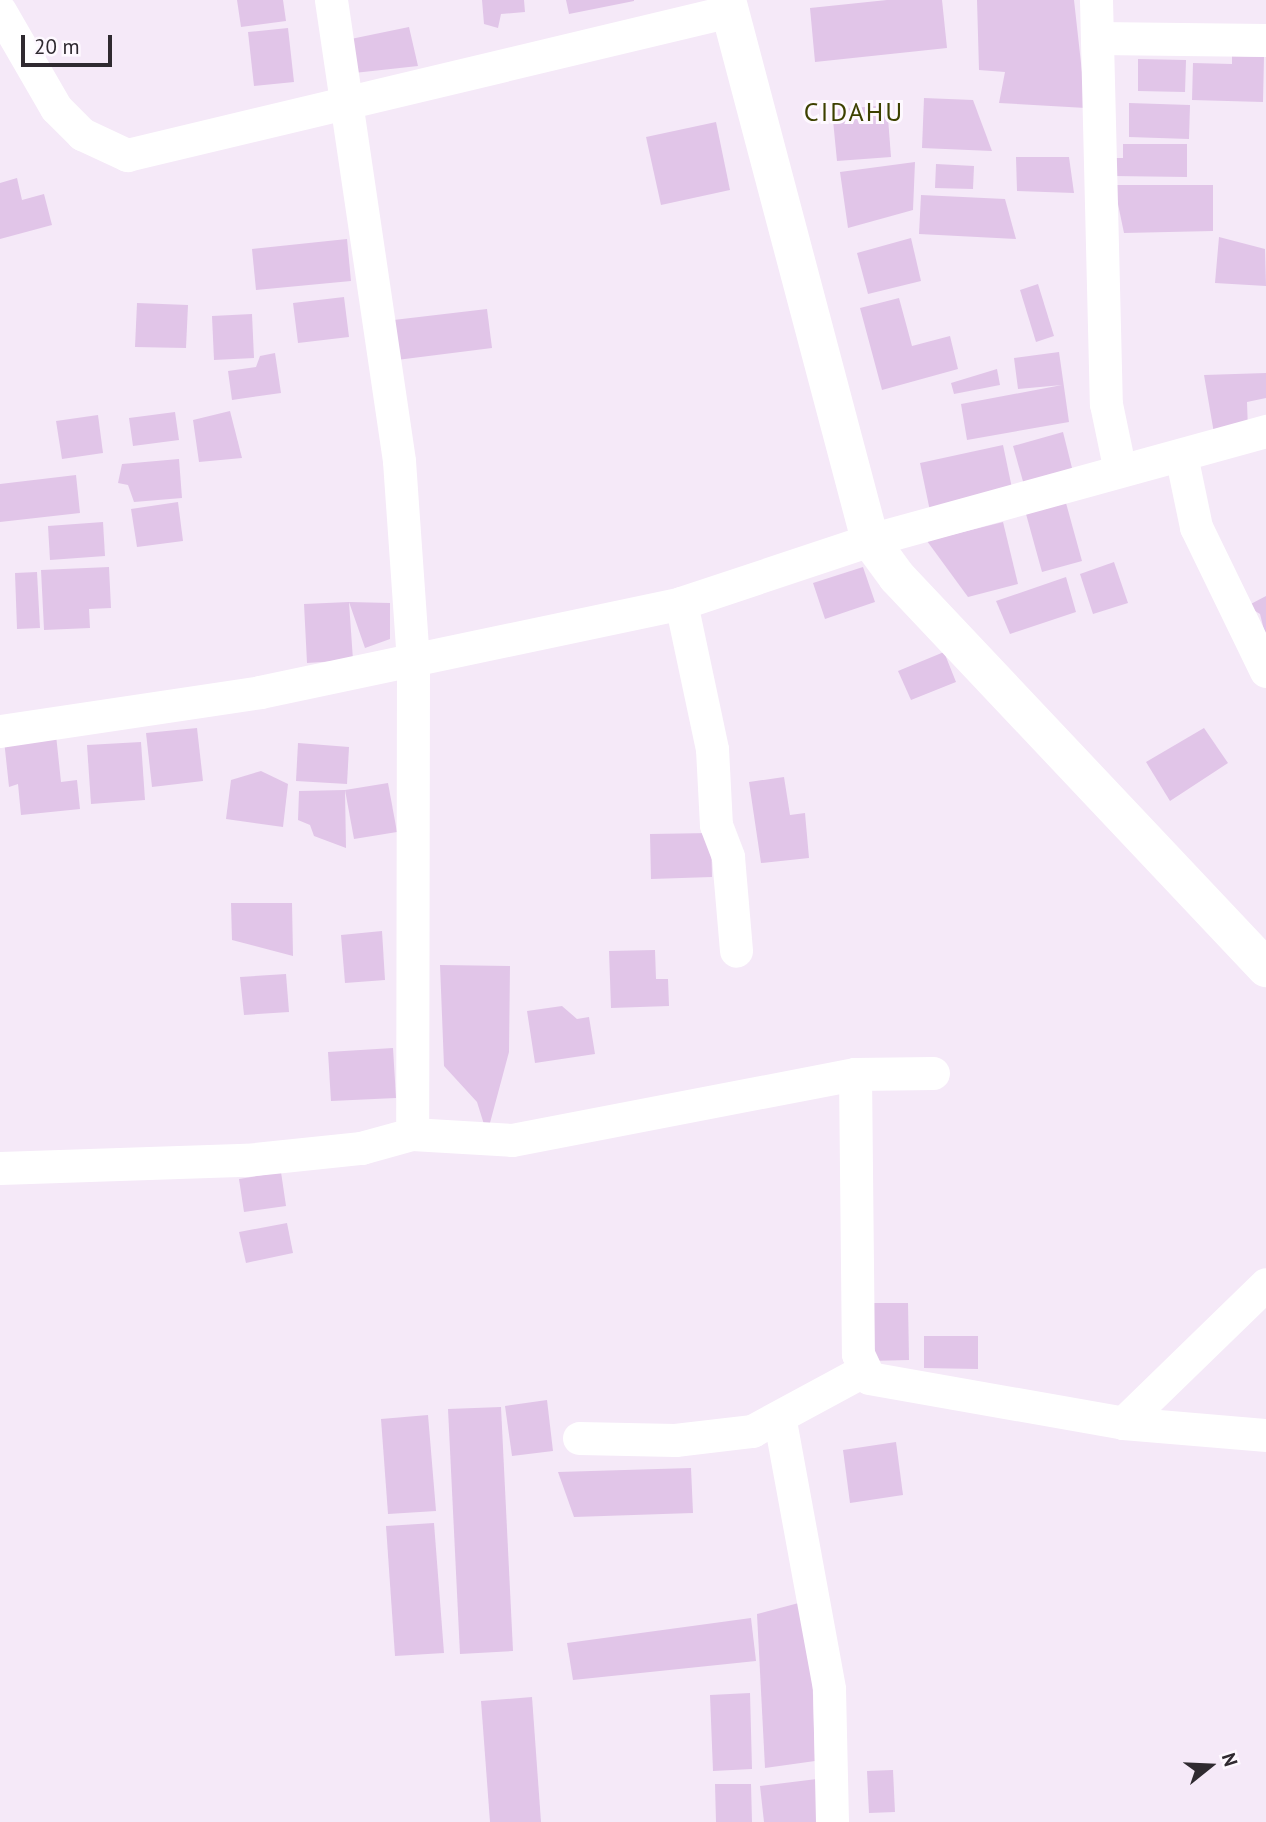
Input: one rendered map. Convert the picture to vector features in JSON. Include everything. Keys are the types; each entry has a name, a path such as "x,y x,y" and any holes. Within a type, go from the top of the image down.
{"main road":[{"path":"728,5 855,500 870,540 897,577 1260,953"}],"street":[{"path":"331,0 349,104 399,461 413,662 412,1134"},
{"path":"1096,0 1106,404 1120,471"},
{"path":"0,10 56,108 82,134 127,155 349,104 728,5"},
{"path":"1098,38 1266,40"},
{"path":"0,731 413,662 681,603 870,540 1266,431"},
{"path":"1181,455 1196,527 1266,671"},
{"path":"681,603 712,749 716,825 728,857 736,951"},
{"path":"0,1168 246,1160 361,1149 412,1134 512,1140 855,1074 933,1073"},
{"path":"855,1074 863,1371"},
{"path":"1123,1423 1266,1283"},
{"path":"579,1438 675,1440 752,1431 780,1421 863,1371"},
{"path":"863,1371 876,1379 1123,1423 1266,1435"},
{"path":"780,1421 829,1689 832,1822"}],"building":[{"path":"237,0 283,0 286,21 241,27"},
{"path":"482,0 524,0 525,12 501,14 498,28 484,24"},
{"path":"566,0 634,0 634,1 569,14"},
{"path":"887,0 942,0 947,48 815,62 810,8"},
{"path":"977,0 1074,0 1086,108 999,103 1005,72 979,70"},
{"path":"409,27 418,66 354,73 346,40"},
{"path":"288,28 294,82 254,86 248,32"},
{"path":"1232,56 1264,57 1263,102 1192,100 1193,63 1232,64"},
{"path":"1138,59 1186,60 1185,92 1138,91"},
{"path":"924,98 973,100 992,151 922,148"},
{"path":"1129,103 1190,105 1189,139 1129,137"},
{"path":"887,105 891,157 837,161 832,110"},
{"path":"716,122 730,190 661,205 646,137"},
{"path":"1123,144 1187,144 1187,177 1113,176 1113,158 1123,158"},
{"path":"1016,157 1069,157 1074,193 1017,191"},
{"path":"915,162 913,210 848,228 840,172"},
{"path":"936,164 974,166 973,189 935,188"},
{"path":"17,178 22,200 44,194 52,225 0,239 0,183"},
{"path":"1114,185 1213,185 1213,231 1124,233"},
{"path":"921,195 1005,199 1016,239 919,234"},
{"path":"1219,237 1265,249 1266,286 1215,283"},
{"path":"911,238 921,281 868,294 857,253"},
{"path":"347,239 351,281 256,290 252,249"},
{"path":"1038,284 1054,336 1036,342 1020,290"},
{"path":"344,297 349,337 298,343 293,303"},
{"path":"899,298 912,346 950,336 958,369 882,390 860,308"},
{"path":"137,303 188,305 186,348 135,347"},
{"path":"487,309 492,348 389,361 385,321"},
{"path":"252,314 254,358 214,360 212,316"},
{"path":"1059,352 1069,422 967,440 961,404 1062,385 1018,389 1014,358"},
{"path":"275,353 281,393 232,400 228,371 256,367 260,356"},
{"path":"997,369 1000,385 954,394 951,383"},
{"path":"1266,373 1266,398 1247,402 1248,430 1215,439 1204,375"},
{"path":"230,411 242,458 199,462 193,420"},
{"path":"175,412 179,440 133,446 129,418"},
{"path":"98,415 103,453 62,459 56,421"},
{"path":"1063,432 1073,472 1024,485 1013,446"},
{"path":"1003,445 1013,493 930,511 920,463"},
{"path":"179,459 182,498 134,502 128,485 118,483 122,464"},
{"path":"76,475 80,513 0,522 0,484"},
{"path":"178,502 183,541 137,547 131,509"},
{"path":"1066,503 1082,561 1042,572 1026,514"},
{"path":"103,522 105,556 50,560 48,526"},
{"path":"1003,522 1018,584 968,597 927,541"},
{"path":"1114,562 1128,603 1093,614 1080,574"},
{"path":"109,567 111,608 89,609 90,628 44,630 41,570"},
{"path":"863,567 875,602 825,619 813,583"},
{"path":"37,572 40,628 17,629 15,573"},
{"path":"1066,577 1076,612 1010,634 996,601"},
{"path":"1266,596 1265,634 1260,614 1247,606"},
{"path":"349,602 390,603 390,639 365,648"},
{"path":"349,602 353,660 307,663 304,604"},
{"path":"944,652 956,682 911,700 898,671"},
{"path":"197,728 203,781 152,787 146,733"},
{"path":"1204,728 1228,763 1170,801 1146,762"},
{"path":"56,735 61,782 77,780 80,809 21,815 18,784 9,787 4,740"},
{"path":"141,742 145,800 91,804 87,745"},
{"path":"298,743 349,747 347,784 296,781"},
{"path":"261,771 288,784 283,827 226,819 231,780"},
{"path":"784,777 790,815 805,813 809,858 761,863 749,782"},
{"path":"388,783 397,832 354,839 345,790"},
{"path":"345,790 346,848 314,836 310,825 298,820 299,791"},
{"path":"711,833 712,877 651,879 650,834"},
{"path":"231,903 292,903 293,956 232,940"},
{"path":"382,931 385,980 345,983 341,935"},
{"path":"655,950 656,979 668,979 669,1006 611,1008 609,951"},
{"path":"440,965 510,966 509,1052 487,1134 477,1102 444,1066"},
{"path":"286,974 289,1012 244,1015 240,977"},
{"path":"562,1006 577,1019 589,1017 595,1054 535,1063 527,1011"},
{"path":"393,1048 396,1098 331,1101 328,1052"},
{"path":"281,1172 286,1206 244,1212 239,1179"},
{"path":"287,1223 293,1253 246,1263 239,1232"},
{"path":"868,1303 908,1303 909,1360 869,1361"},
{"path":"924,1336 978,1336 978,1369 924,1368"},
{"path":"547,1400 553,1451 512,1456 505,1406"},
{"path":"501,1407 513,1651 460,1654 448,1409"},
{"path":"428,1415 436,1511 388,1514 381,1419"},
{"path":"896,1442 903,1495 850,1503 843,1450"},
{"path":"691,1468 693,1513 574,1517 558,1472"},
{"path":"434,1523 444,1653 395,1656 386,1526"},
{"path":"810,1600 815,1761 765,1768 757,1614"},
{"path":"751,1618 756,1661 573,1680 567,1643"},
{"path":"750,1693 752,1769 713,1771 710,1695"},
{"path":"532,1697 541,1822 490,1822 481,1701"},
{"path":"893,1770 895,1812 869,1813 867,1771"},
{"path":"817,1779 822,1822 764,1822 760,1786"},
{"path":"715,1784 751,1784 752,1822 716,1822"}],"district":[{"name":"CIDAHU","path":"854,112"}]}
